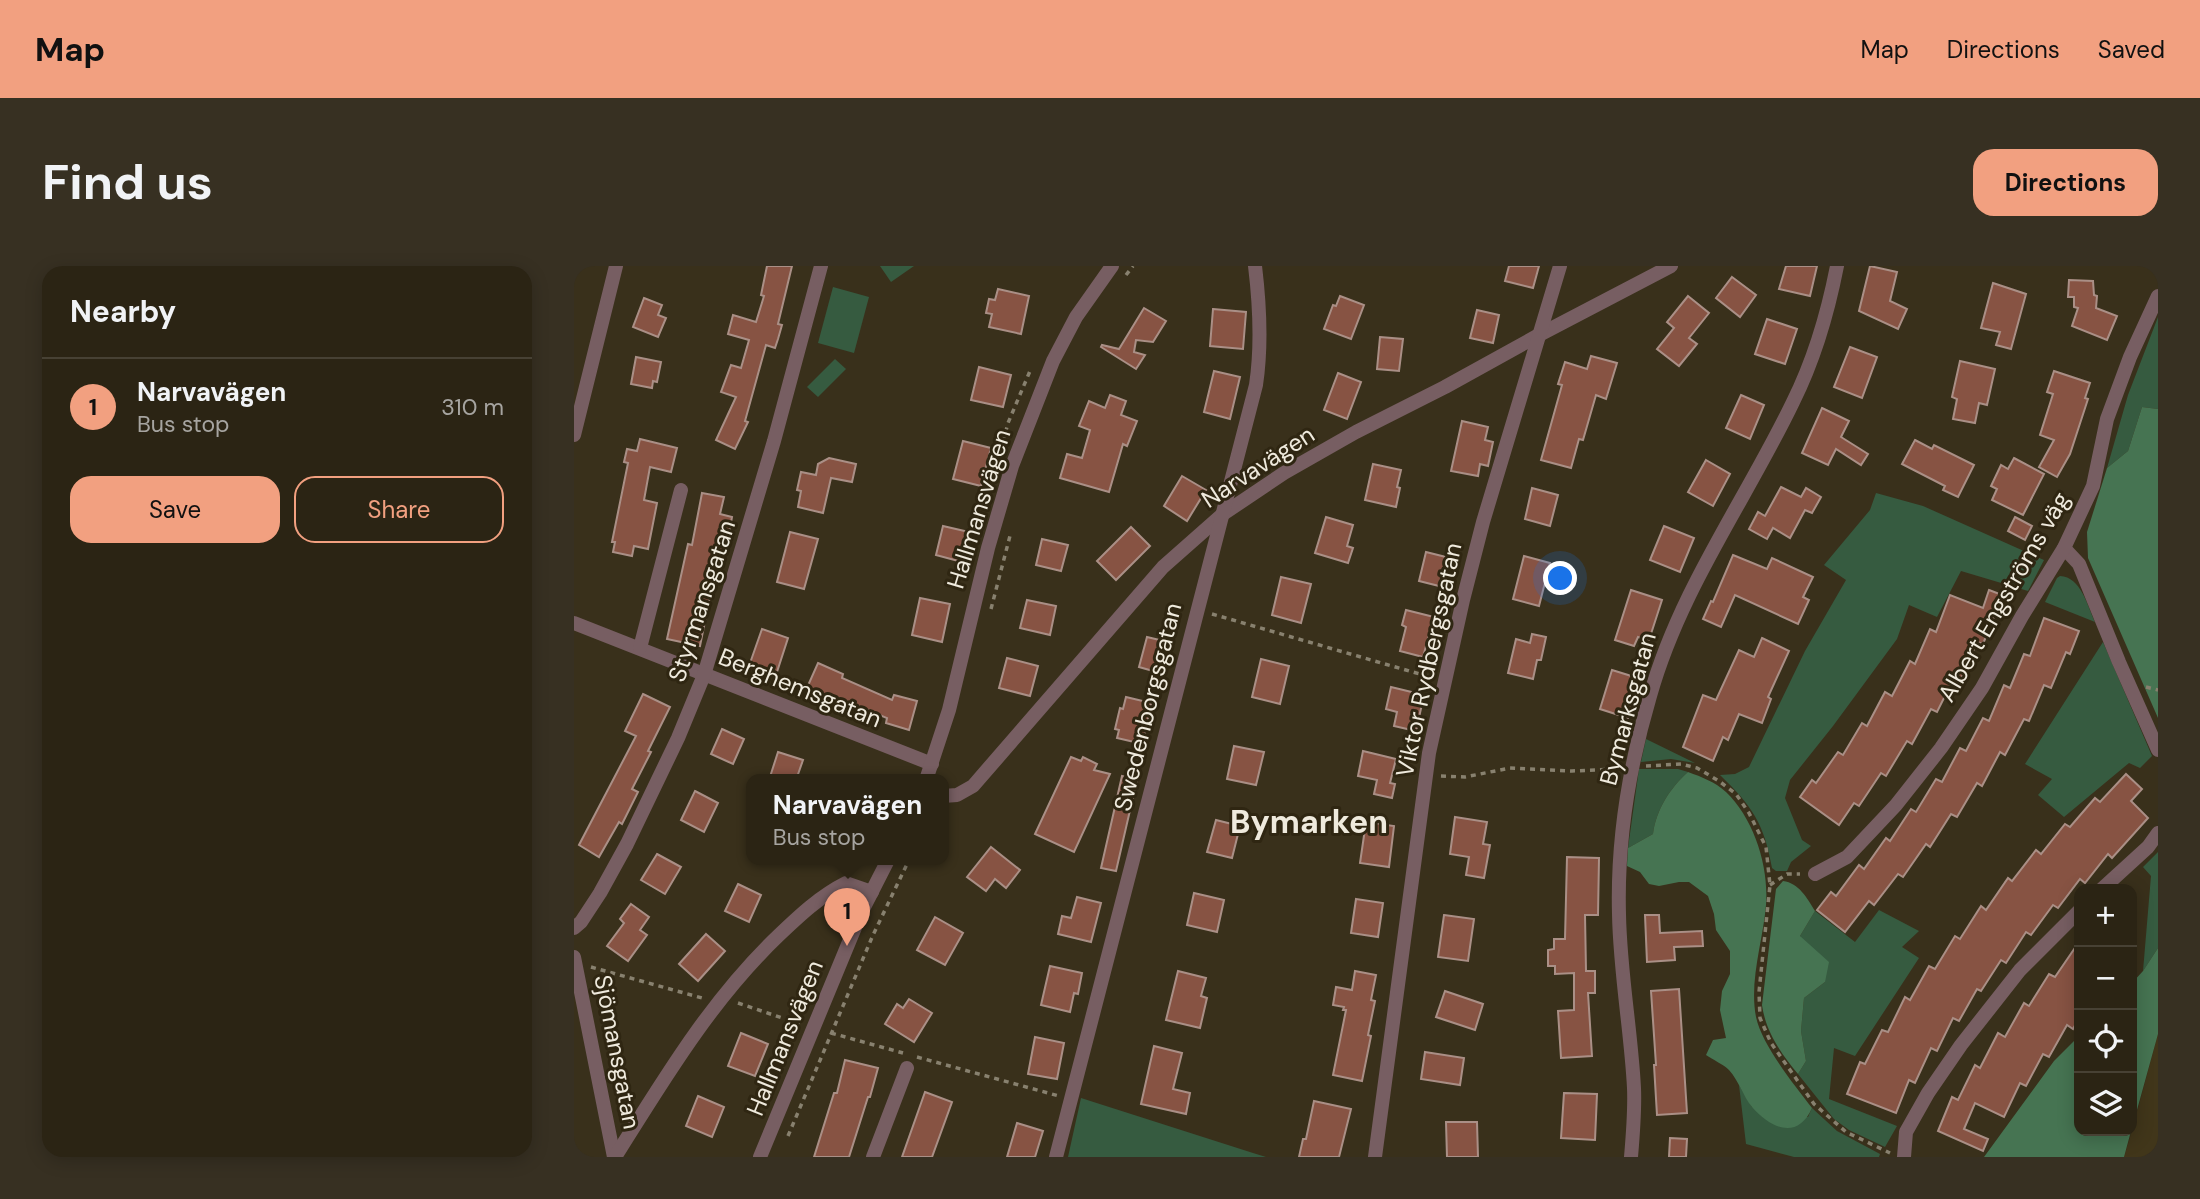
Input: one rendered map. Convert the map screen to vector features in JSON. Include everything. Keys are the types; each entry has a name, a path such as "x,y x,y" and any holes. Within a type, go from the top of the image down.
{"street":[{"path":"574,435 617,266"},
{"name":"Styrmansgatan","path":"574,928 600,893 627,844 678,738 704,675 775,442 821,266"},
{"name":"Swedenborgsgatan","path":"1056,1157 1256,385 1262,331 1255,266"},
{"name":"Viktor Rydbergsgatan","path":"1375,1157 1425,774 1483,522 1560,266"},
{"name":"Narvavägen","path":"949,796 957,795 973,786 1163,567 1223,514 1284,472 1671,266"},
{"name":"Bymarksgatan","path":"1631,1157 1634,1087 1622,971 1619,902 1621,838 1632,768 1650,694 1664,651 1700,572 1795,399 1815,348 1837,266"},
{"name":"Hallmansvägen","path":"928,774 952,701 988,548 1012,466 1053,360 1107,268"},
{"name":"Albert Engströms väg","path":"1815,874 1847,857 1896,805 1941,748 1982,688 2022,615 2064,548 2093,485 2107,419 2130,357 2158,296"},
{"path":"640,648 681,490"},
{"path":"2064,548 2079,564 2158,750"},
{"name":"Berghemsgatan","path":"574,623 932,764"},
{"path":"2107,884 2148,847 2158,833"},
{"name":"Hallmansvägen","path":"760,1157 847,946 886,865"},
{"path":"615,1157 683,1049 748,965 831,891 846,883 872,892"},
{"path":"1898,1155 1906,1132 1928,1093 1961,1045 2020,970 2074,916"},
{"name":"Sjömansgatan","path":"575,961 615,1157"},
{"path":"873,1157 907,1068"}],"path":[{"path":"1125,276 1133,266"},
{"path":"991,609 1013,523"},
{"path":"1197,609 1446,681"},
{"path":"1425,774 1465,777 1510,768 1572,771 1681,764 1697,768 1736,794 1766,846 1770,885 1759,992 1760,1018 1771,1043 1814,1104 1846,1132 1898,1155"},
{"path":"784,1145 873,935 907,865"},
{"path":"1770,885 1787,874 1815,874"},
{"path":"575,961 731,1007 736,1003 800,1024 797,1031 827,1044"},
{"path":"831,1033 1070,1099"}],"shaded area":[{"path":"2158,1034 2158,1157 2124,1157 2130,1136 2137,1136 2137,1112"}],"green space":[{"path":"880,266 914,266 891,282"},
{"path":"833,287 869,297 854,353 818,343"},
{"path":"2158,317 2158,409 2142,407 2128,451 2107,468 2128,395"},
{"path":"835,359 846,369 818,397 807,387"},
{"path":"2142,407 2158,409 2158,718 2088,558 2087,532 2107,468 2128,451"},
{"path":"1876,493 1923,506 2044,560 2028,591 1961,571 1937,617 1909,605 1897,639 1790,780 1785,798 1802,840 1811,846 1791,862 1787,871 1776,871 1772,868 1765,839 1755,816 1720,775 1735,774 1749,767 1805,651 1846,580 1824,565 1870,510"},
{"path":"2060,576 2073,581 2078,587 2095,622 2045,602"},
{"path":"2103,642 2152,756 2140,768 2129,763 2064,817 2038,795 2052,779 2025,764"},
{"path":"1646,739 1695,763 1671,759 1641,762"},
{"path":"1639,769 1678,769 1688,772 1665,800 1657,816 1653,834 1628,848"},
{"path":"1688,772 1726,792 1752,829 1758,844 1765,875 1766,905 1755,975 1754,1003 1759,1028 1765,1040 1812,1108 1806,1118 1792,1128 1776,1125 1759,1115 1729,1070 1706,1055 1713,1040 1726,1038 1720,1010 1722,991 1730,974 1730,951 1716,930 1708,896 1689,882 1659,886 1649,884 1640,872 1627,866 1628,848 1653,834 1657,816 1665,800"},
{"path":"2158,852 2158,948 2143,971 2151,876 2143,867"},
{"path":"1783,881 1798,888 1815,911 1800,936 1829,962 1825,982 1804,998 1801,1031 1806,1061 1798,1074 1771,1034 1762,1005 1776,889"},
{"path":"1879,910 1919,931 1902,947 1919,958 1855,1056 1834,1048 1829,1099 1897,1126 1885,1147 1849,1130 1834,1119 1798,1074 1806,1061 1801,1031 1804,998 1825,982 1800,936 1815,911 1855,942"},
{"path":"2158,948 2158,1034 2137,1110 2137,978"},
{"path":"2074,1041 2074,1136 2130,1136 2124,1157 1984,1157 2054,1061"},
{"path":"1739,1085 1752,1107 1808,1117 1812,1108 1837,1131 1880,1154 1879,1157 1794,1157 1746,1144"},
{"path":"1081,1098 1253,1153 1266,1157 1068,1157"}],"building":[{"path":"767,266 792,266 778,324 782,325 778,339 775,348 766,345 745,421 748,422 735,449 716,440 736,397 721,392 731,365 741,368 749,340 728,334 733,315 756,322 764,296 761,295"},
{"path":"1509,266 1539,266 1533,288 1505,281"},
{"path":"1786,266 1817,266 1810,296 1779,289"},
{"path":"1870,266 1897,272 1890,301 1907,309 1898,329 1859,311"},
{"path":"1732,277 1756,295 1740,317 1716,298"},
{"path":"2069,280 2093,281 2094,295 2097,296 2096,308 2117,316 2107,340 2072,326 2078,308 2074,307 2074,297 2068,297"},
{"path":"1993,283 2026,294 2011,349 1996,345 2000,332 1981,328"},
{"path":"998,289 1029,296 1021,334 989,327 992,314 986,313 989,299 995,300"},
{"path":"1340,296 1364,305 1351,339 1324,329 1333,305 1336,306"},
{"path":"1688,296 1709,313 1689,338 1697,344 1679,366 1657,349 1674,328 1667,322"},
{"path":"644,298 662,305 658,315 666,318 658,337 633,327"},
{"path":"1144,308 1166,321 1153,342 1136,340 1134,352 1145,355 1136,369 1101,347 1119,349"},
{"path":"1213,309 1246,312 1243,349 1210,346"},
{"path":"1477,310 1499,315 1493,343 1470,338"},
{"path":"1767,319 1797,329 1785,364 1755,354"},
{"path":"1380,337 1403,339 1399,371 1377,369"},
{"path":"1850,347 1877,357 1862,398 1834,387"},
{"path":"1591,356 1617,363 1606,399 1596,395 1583,440 1579,439 1571,468 1541,460 1562,385 1558,384 1565,362 1587,369"},
{"path":"636,357 661,362 657,382 653,381 652,388 631,384"},
{"path":"1960,361 1995,369 1987,405 1979,403 1975,423 1953,419 1957,399 1952,397"},
{"path":"979,367 1011,375 1003,407 971,400"},
{"path":"1214,371 1240,377 1230,419 1204,412"},
{"path":"2054,371 2090,383 2085,398 2088,399 2070,454 2057,477 2039,467 2054,440 2040,435 2053,394 2047,392"},
{"path":"1338,373 1361,382 1347,419 1324,410"},
{"path":"1110,395 1126,401 1121,415 1137,421 1127,446 1123,444 1109,492 1060,478 1067,454 1082,458 1090,430 1079,426 1089,401 1105,408"},
{"path":"1741,395 1764,405 1750,439 1726,428"},
{"path":"1822,408 1849,421 1841,437 1868,454 1861,465 1836,449 1828,465 1802,453"},
{"path":"1462,421 1488,427 1485,440 1493,442 1488,466 1480,464 1478,476 1451,471"},
{"path":"640,439 677,448 671,472 650,467 644,500 657,503 648,549 634,546 632,556 613,552 615,542 612,542 628,463 624,462 627,449 637,451"},
{"path":"1915,440 1932,449 1934,445 1974,465 1958,497 1943,490 1945,486 1902,464"},
{"path":"963,441 991,448 981,486 953,479"},
{"path":"829,458 856,464 852,482 831,478 823,513 798,507 801,491 797,490 801,472 816,475 818,464"},
{"path":"2014,458 2044,474 2023,515 1992,500 1997,489 1991,486 2001,465 2008,469"},
{"path":"1706,460 1730,474 1713,506 1688,492"},
{"path":"1373,464 1401,470 1396,507 1365,500"},
{"path":"1182,476 1206,490 1187,521 1164,506"},
{"path":"1781,487 1801,497 1806,488 1821,497 1812,513 1805,510 1790,538 1773,528 1767,539 1749,529 1758,512 1765,516"},
{"path":"1532,488 1558,495 1550,526 1525,519"},
{"path":"702,493 724,497 720,514 732,517 727,545 724,544 712,597 710,596 700,646 667,639 688,544 692,545"},
{"path":"1326,517 1353,525 1347,546 1353,548 1348,563 1315,553"},
{"path":"2015,517 2032,526 2025,540 2008,531"},
{"path":"943,526 969,532 962,562 936,555"},
{"path":"1664,526 1694,538 1680,572 1650,560"},
{"path":"1131,527 1150,546 1116,580 1097,561"},
{"path":"790,532 818,539 804,589 777,582"},
{"path":"1042,539 1068,545 1061,571 1036,565"},
{"path":"1426,552 1450,558 1443,587 1419,581"},
{"path":"1733,555 1767,569 1772,558 1813,577 1803,597 1809,600 1798,624 1735,595 1721,627 1703,619"},
{"path":"1524,556 1550,563 1539,606 1513,599"},
{"path":"1281,577 1311,584 1301,623 1272,615"},
{"path":"1631,590 1662,600 1649,640 1638,637 1634,646 1615,640"},
{"path":"1989,590 2005,596 1983,644 1977,642 1961,679 1955,676 1937,712 1931,709 1912,744 1907,741 1886,776 1881,773 1859,806 1854,803 1839,825 1800,797 1812,780 1816,783 1838,752 1843,755 1862,723 1867,726 1885,692 1892,696 1910,661 1915,664 1930,629 1936,632 1950,595 1983,608"},
{"path":"920,598 950,604 942,642 912,635"},
{"path":"1027,600 1056,606 1050,635 1020,628"},
{"path":"1406,610 1434,617 1423,657 1400,651 1406,627 1402,625"},
{"path":"2044,618 2079,631 2070,654 2066,652 2051,688 2044,685 2029,721 2024,719 2005,755 2000,752 1982,786 1977,783 1957,817 1951,814 1930,847 1926,844 1903,877 1898,874 1874,905 1869,901 1845,932 1817,910 1831,892 1836,896 1859,865 1864,869 1886,838 1890,841 1911,809 1916,812 1936,779 1942,782 1960,748 1966,751 1983,718 1989,721 2004,685 2010,688 2024,654 2030,656"},
{"path":"762,629 788,638 776,675 749,666"},
{"path":"1532,634 1546,637 1533,679 1508,673 1516,639 1530,643"},
{"path":"1147,637 1168,642 1160,673 1139,667"},
{"path":"1762,638 1789,651 1768,697 1771,699 1762,723 1739,714 1728,740 1723,737 1713,761 1683,747 1703,695 1716,700 1739,650 1754,657"},
{"path":"1007,658 1038,666 1030,696 999,688"},
{"path":"1261,659 1289,666 1280,704 1252,697"},
{"path":"818,663 843,674 842,678 892,700 894,695 917,701 909,730 886,723 887,718 834,696 832,701 806,690"},
{"path":"1612,670 1641,679 1628,718 1600,709"},
{"path":"1391,687 1424,695 1416,731 1394,726 1397,712 1386,709"},
{"path":"643,694 670,707 632,789 638,792 622,824 619,822 599,857 579,845 636,736 625,731"},
{"path":"1126,697 1151,703 1143,744 1117,738 1119,730 1115,729"},
{"path":"722,729 744,739 733,764 711,754"},
{"path":"1234,746 1264,752 1256,785 1227,779"},
{"path":"1363,751 1396,759 1390,783 1395,784 1392,798 1374,794 1377,780 1358,776"},
{"path":"778,752 803,760 798,774 771,774"},
{"path":"1071,757 1081,761 1083,757 1097,764 1094,770 1110,774 1074,852 1035,834"},
{"path":"2126,774 2142,789 2131,801 2148,818 2112,858 2108,854 2085,883 2080,879 2074,884 2058,908 2053,905 2031,935 2026,932 2006,963 2001,960 1981,991 1977,989 1959,1021 1953,1018 1937,1051 1931,1048 1915,1083 1909,1080 1896,1113 1847,1094 1860,1062 1865,1064 1882,1030 1888,1032 1905,997 1910,1000 1929,966 1935,969 1955,936 1960,939 1981,906 1986,910 2008,878 2012,881 2036,850 2041,854 2065,824 2070,827 2095,798 2100,802"},
{"path":"1122,776 1137,780 1116,871 1101,868"},
{"path":"695,791 718,803 704,832 681,820"},
{"path":"1455,817 1487,822 1483,844 1490,845 1484,878 1466,875 1469,857 1450,854"},
{"path":"1216,820 1240,826 1232,858 1207,852"},
{"path":"1366,822 1394,826 1389,867 1360,863"},
{"path":"991,847 1020,870 1006,888 995,879 986,891 967,877"},
{"path":"657,854 681,867 665,894 641,880"},
{"path":"1567,857 1599,858 1598,915 1585,915 1586,971 1595,971 1595,993 1588,993 1592,1056 1561,1058 1558,1011 1574,1010 1574,973 1555,974 1555,966 1548,966 1548,950 1554,949 1554,939 1565,939"},
{"path":"738,884 761,895 749,922 725,911"},
{"path":"1194,893 1224,900 1217,932 1187,925"},
{"path":"1077,897 1101,903 1091,942 1058,934 1062,916 1071,918"},
{"path":"1356,899 1383,903 1378,937 1351,933"},
{"path":"631,904 649,917 640,930 647,935 628,961 607,946 624,923 620,919"},
{"path":"1444,915 1474,919 1468,961 1438,957"},
{"path":"1645,915 1659,915 1660,933 1702,931 1703,946 1674,947 1675,960 1647,962"},
{"path":"935,917 963,933 945,965 917,950"},
{"path":"706,934 725,951 698,981 679,964"},
{"path":"2074,949 2074,1027 2067,1025 2049,1057 2043,1054 2026,1086 2020,1083 2004,1117 1975,1103 1964,1129 1988,1139 1983,1151 1938,1131 1952,1097 1958,1100 1975,1065 1980,1068 1998,1033 2005,1037 2024,1003 2029,1006 2049,974 2055,977"},
{"path":"1050,966 1082,973 1078,994 1074,993 1070,1012 1041,1005"},
{"path":"1178,971 1206,978 1201,996 1207,998 1200,1028 1166,1020"},
{"path":"1355,971 1376,975 1371,1000 1375,1001 1368,1035 1371,1036 1362,1081 1333,1075 1346,1010 1333,1005 1336,987 1352,990"},
{"path":"1679,989 1687,1113 1657,1115 1651,991"},
{"path":"1445,991 1483,1004 1475,1030 1436,1017"},
{"path":"909,999 932,1013 914,1042 885,1024 897,1004 903,1008"},
{"path":"741,1033 768,1044 755,1076 728,1066"},
{"path":"1035,1037 1064,1043 1057,1079 1028,1074"},
{"path":"1154,1046 1182,1053 1173,1089 1190,1093 1186,1114 1141,1104"},
{"path":"1425,1052 1464,1058 1460,1085 1421,1079"},
{"path":"845,1060 878,1068 870,1097 849,1157 814,1157 834,1093 837,1093"},
{"path":"925,1092 952,1102 932,1157 902,1157"},
{"path":"1564,1093 1597,1094 1595,1140 1561,1138"},
{"path":"698,1096 724,1107 712,1137 686,1126"},
{"path":"1314,1101 1351,1109 1339,1157 1299,1157 1303,1139 1306,1139"},
{"path":"1446,1122 1477,1122 1478,1157 1447,1157"},
{"path":"1017,1123 1043,1131 1035,1157 1007,1157"},
{"path":"1670,1138 1687,1139 1686,1157 1669,1157"}],"place":[{"name":"Narvavägen","path":"847,946"}],"district":[{"name":"Bymarken","path":"1309,822"}]}
